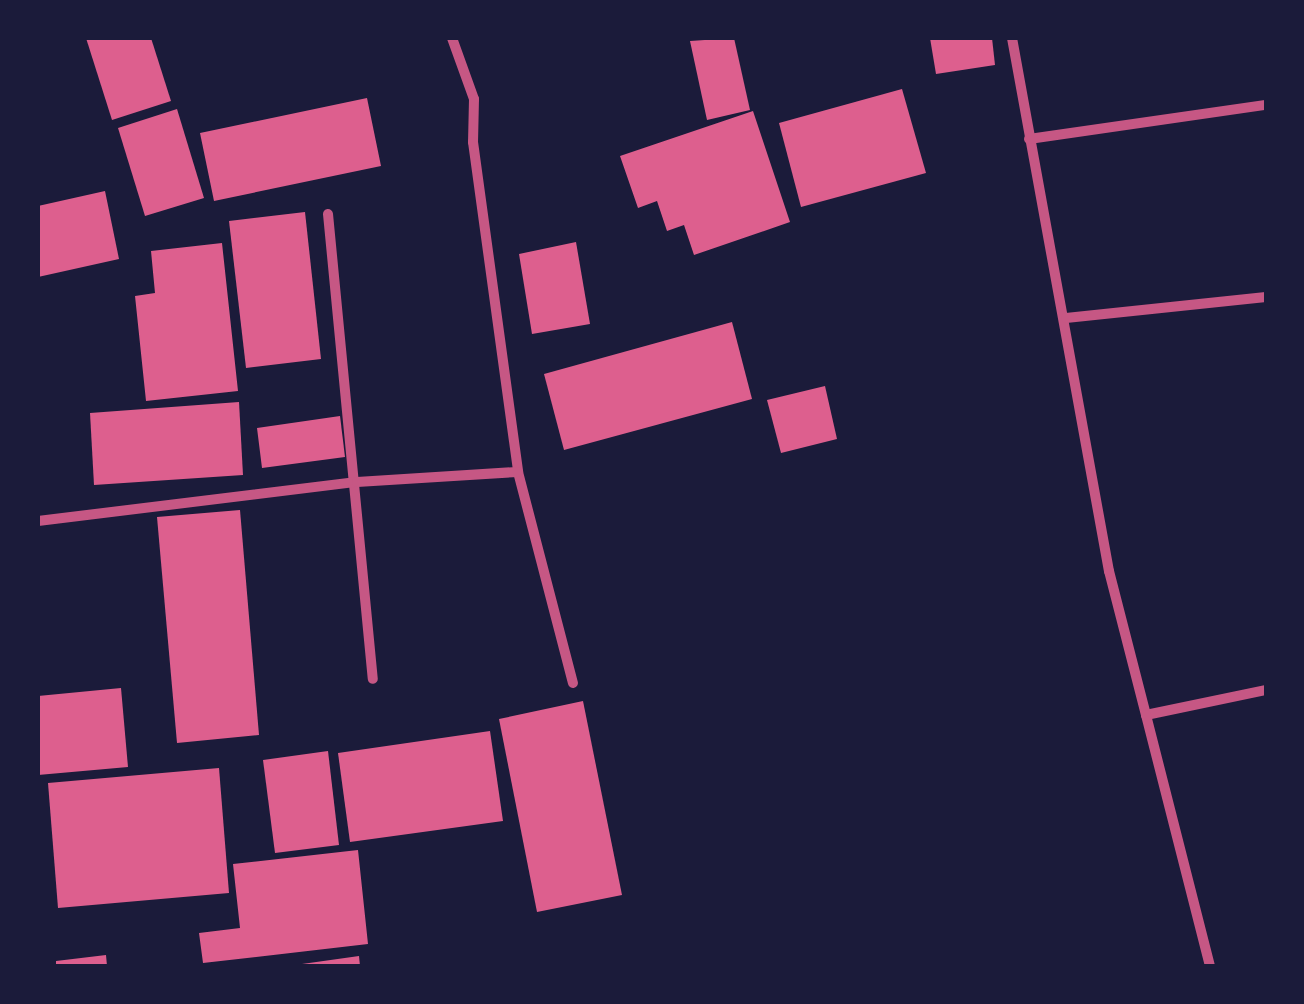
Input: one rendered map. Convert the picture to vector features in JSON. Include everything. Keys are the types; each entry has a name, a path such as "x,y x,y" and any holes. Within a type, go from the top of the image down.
{"street":[{"path":"452,38 474,98 473,142 518,472 573,684"},
{"path":"1012,38 1110,571 1210,966"},
{"path":"1029,139 1266,106"},
{"path":"328,214 357,482 373,679"},
{"path":"1066,318 1266,297"},
{"path":"38,521 357,482 518,472"},
{"path":"1146,715 1266,690"}],"building":[{"path":"86,38 151,38 171,101 112,120"},
{"path":"734,38 750,110 707,120 690,41"},
{"path":"930,38 992,38 995,65 936,74"},
{"path":"902,89 926,173 801,207 779,123"},
{"path":"367,98 381,166 214,201 200,133"},
{"path":"177,109 204,198 145,216 118,128"},
{"path":"753,111 790,222 694,255 684,225 667,231 657,201 638,208 620,156"},
{"path":"105,191 119,259 38,277 38,206"},
{"path":"305,212 321,359 246,368 229,221"},
{"path":"576,242 590,324 532,334 519,254"},
{"path":"222,243 238,391 146,401 135,296 155,293 151,251"},
{"path":"732,322 752,399 564,450 544,374"},
{"path":"825,386 837,439 781,453 767,400"},
{"path":"239,402 243,475 94,485 90,413"},
{"path":"340,416 345,457 262,468 257,428"},
{"path":"240,510 259,735 177,743 157,517"},
{"path":"121,688 128,767 38,775 38,696"},
{"path":"583,701 622,895 537,912 499,719"},
{"path":"490,731 503,821 350,842 338,753"},
{"path":"328,751 339,845 275,853 263,760"},
{"path":"219,768 229,893 58,908 48,783"},
{"path":"358,850 368,944 203,963 199,933 240,928 233,864"},
{"path":"106,955 107,966 56,966 56,961"},
{"path":"359,956 360,966 302,966 302,964"}]}
